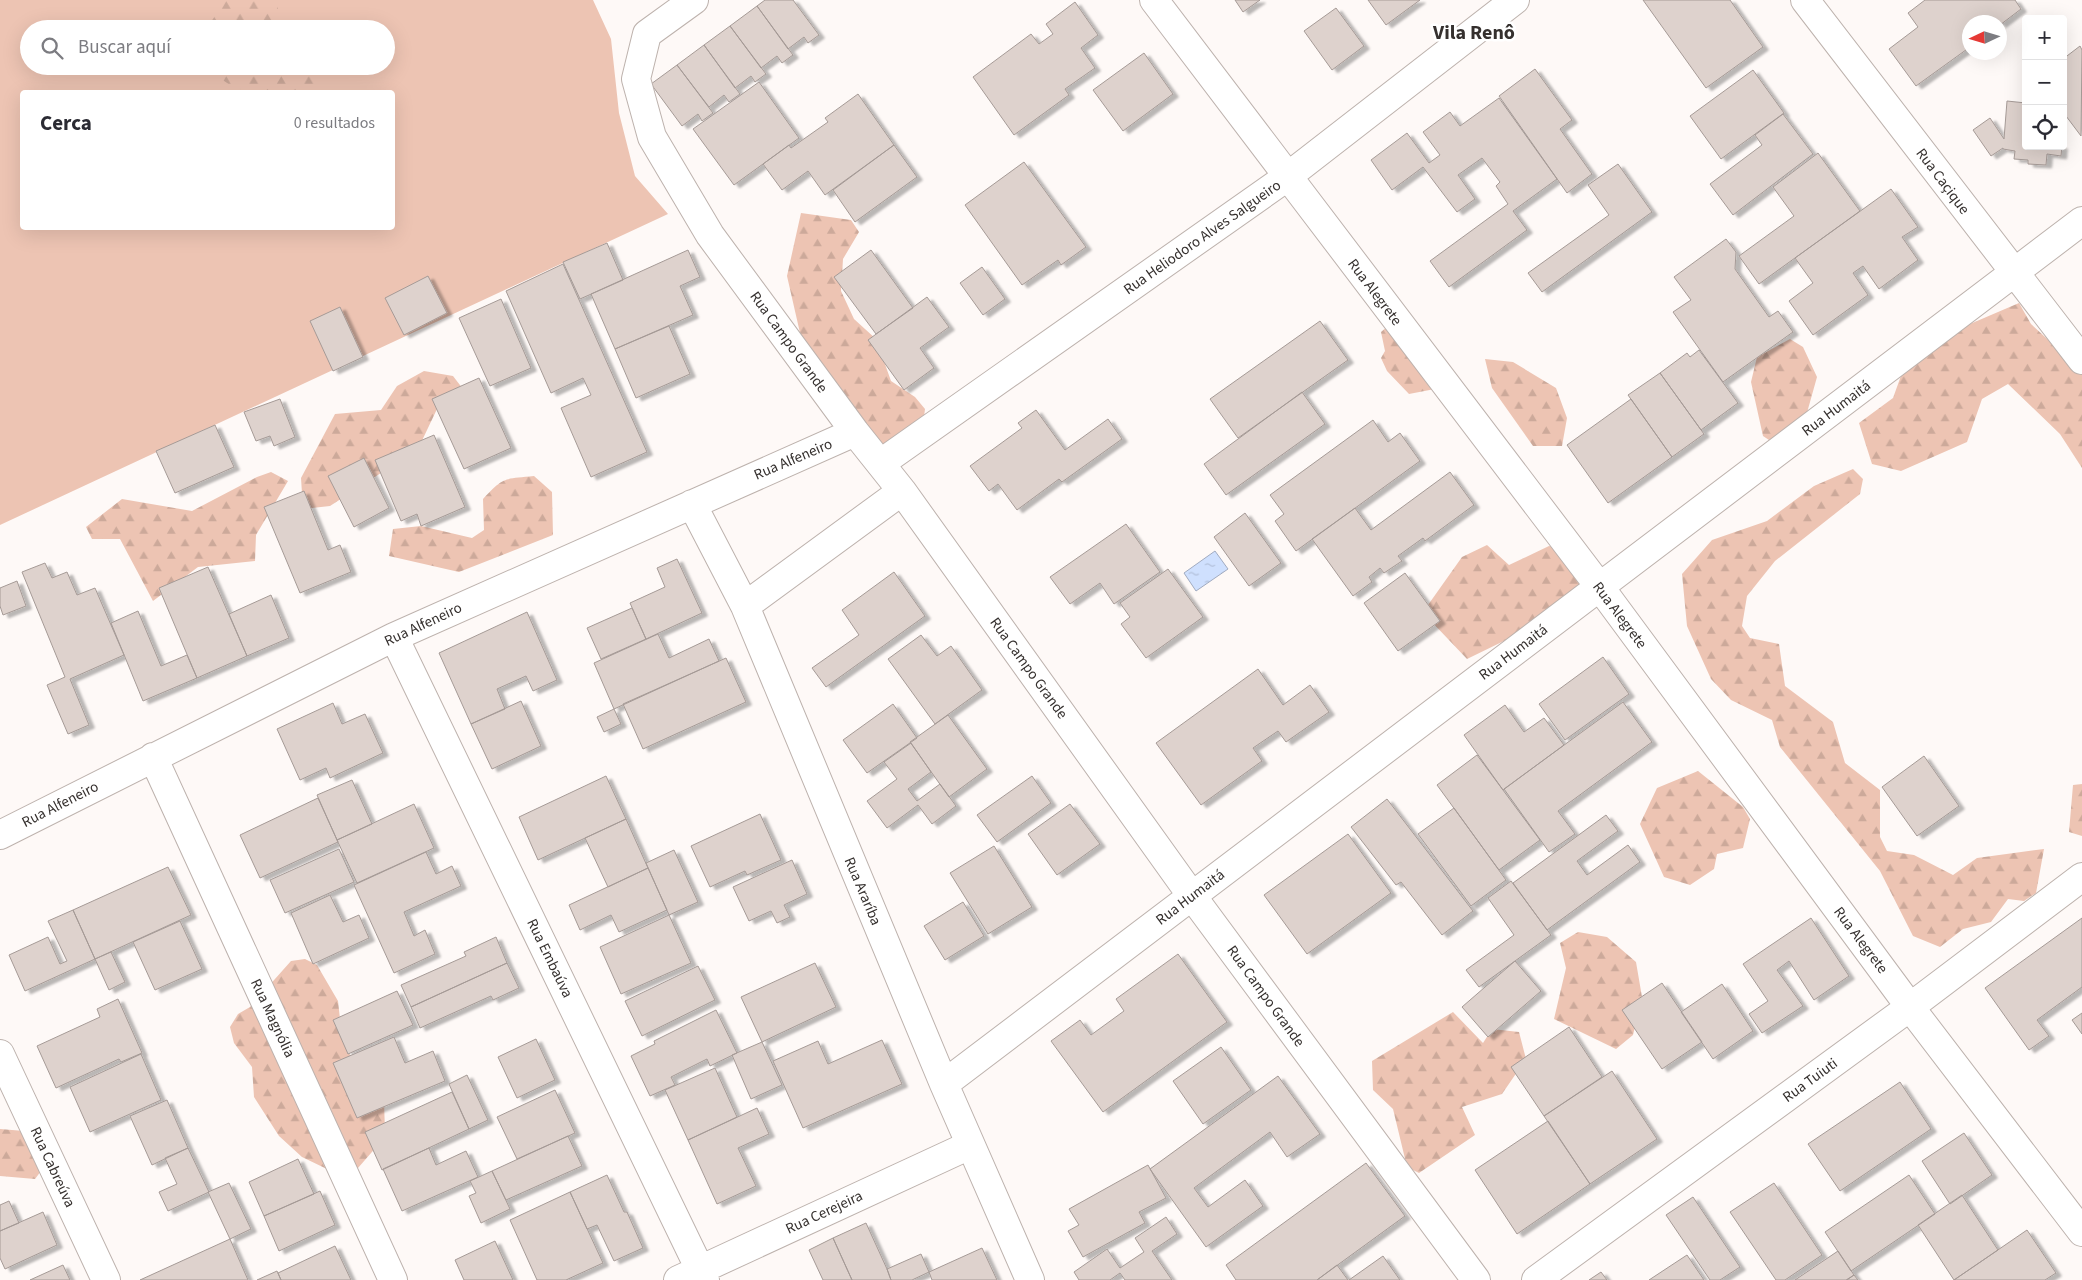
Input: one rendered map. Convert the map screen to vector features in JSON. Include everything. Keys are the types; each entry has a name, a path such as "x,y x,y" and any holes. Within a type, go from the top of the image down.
{"street":[{"name":"Rua Campo Grande","path":"694,0 647,34 636,79 652,137 710,235 856,432 902,490 1192,896 1476,1280"},
{"name":"Rua Alegrete","path":"1154,0 1599,586 1910,1007 2082,1232"},
{"name":"Rua Heliodoro Alves Salgueiro","path":"881,463 1287,177 1515,0"},
{"name":"Rua Caçique","path":"1805,0 2082,360"},
{"name":"Rua Humaitá","path":"944,1084 2082,221"},
{"name":"Rua Alfeneiro","path":"0,835 394,637 856,432"},
{"path":"745,606 902,490"},
{"name":"Rua Araríba","path":"692,504 745,606 944,1084 1030,1280"},
{"name":"Rua Embaúva","path":"394,637 694,1276"},
{"name":"Rua Magnólia","path":"153,757 393,1280"},
{"name":"Rua Tuiuti","path":"1536,1280 1910,1007 2082,877"},
{"name":"Rua Cabreúva","path":"0,1054 106,1280"},
{"name":"Rua Cerejeira","path":"694,1276 970,1145"}],"green space":[{"path":"0,0 593,0 611,39 619,113 635,176 668,214 0,525"},
{"path":"222,0 276,0 280,17 283,20 212,20"},
{"path":"216,75 316,75 315,88 310,90 245,90 230,85"},
{"path":"801,213 851,220 859,232 843,259 841,291 854,319 876,339 891,381 915,397 925,409 923,425 901,443 873,445 808,368 787,276"},
{"path":"2019,303 2031,324 2082,371 2082,468 2060,434 2008,384 1982,399 1967,442 1901,471 1872,464 1859,423 1893,398 1902,373 1956,330"},
{"path":"1395,320 1440,388 1409,394 1387,371 1381,358 1385,351 1381,332"},
{"path":"1790,339 1803,347 1817,377 1803,427 1769,440 1763,436 1751,382 1757,357"},
{"path":"1485,359 1513,362 1556,388 1567,418 1562,446 1533,446 1492,388"},
{"path":"424,371 453,376 463,389 437,409 418,449 330,506 303,509 301,478 335,414 381,410 397,386"},
{"path":"1853,469 1863,479 1860,494 1775,561 1747,596 1742,626 1750,638 1779,644 1785,686 1833,722 1845,763 1880,790 1880,837 1887,851 1914,855 1953,875 1977,858 2044,849 2036,893 2024,901 2008,899 1991,922 1963,929 1940,947 1913,936 1880,871 1780,747 1772,720 1731,700 1711,679 1687,626 1682,574 1712,540 1767,521 1814,486"},
{"path":"271,472 288,481 256,535 255,561 198,567 153,601 120,539 92,539 86,527 122,499 192,511 257,477"},
{"path":"534,476 552,492 553,535 459,572 389,556 393,529 421,526 472,538 484,530 483,499 496,486 506,480"},
{"path":"1487,545 1509,565 1549,546 1564,549 1590,599 1467,659 1429,619 1428,605 1462,557"},
{"path":"1698,771 1743,807 1750,819 1743,848 1717,854 1714,869 1690,885 1664,877 1640,824 1657,788"},
{"path":"2082,784 2082,836 2069,832 2073,785"},
{"path":"1578,932 1607,937 1636,962 1642,997 1633,1035 1616,1049 1554,1019 1566,968 1560,943"},
{"path":"305,959 317,965 338,1001 341,1028 350,1055 380,1087 384,1101 385,1132 378,1145 358,1168 344,1171 329,1170 302,1157 279,1136 254,1097 252,1067 234,1043 230,1027 238,1014 250,1007 291,961"},
{"path":"1453,1012 1483,1043 1492,1029 1519,1032 1526,1059 1502,1094 1462,1107 1475,1135 1419,1173 1407,1167 1393,1109 1373,1090 1372,1061"},
{"path":"0,1129 36,1132 44,1167 35,1179 0,1176"}],"water":[{"path":"1215,551 1228,569 1196,591 1184,573"}],"building":[{"path":"765,0 793,0 819,35 808,43 804,37 788,49 757,6"},
{"path":"1235,0 1260,0 1243,12"},
{"path":"1368,0 1420,0 1386,25"},
{"path":"1643,0 1730,0 1763,47 1706,88"},
{"path":"1925,0 2015,0 2021,9 2007,20 2007,15 1962,15 1962,53 1916,86 1889,49 1918,27 1908,13"},
{"path":"1075,2 1098,35 1081,48 1095,68 1065,89 1069,95 1014,135 973,77 1031,34 1039,44 1053,34 1046,24"},
{"path":"757,6 793,55 782,63 777,56 761,68 730,26"},
{"path":"1336,8 1364,46 1332,70 1304,31"},
{"path":"730,26 766,74 755,82 751,76 735,88 704,45"},
{"path":"704,45 740,94 729,102 724,95 709,107 677,65"},
{"path":"2080,46 2082,50 2081,136 2067,117 2067,56"},
{"path":"1144,53 1173,94 1123,131 1093,90"},
{"path":"677,65 713,113 702,121 698,114 682,126 651,84"},
{"path":"1535,69 1572,120 1560,129 1592,174 1567,193 1499,96"},
{"path":"1753,70 1784,113 1721,159 1690,116"},
{"path":"759,82 799,138 734,185 693,129"},
{"path":"858,94 894,145 825,195 808,171 782,190 763,164 789,145 791,148 828,122 825,118"},
{"path":"1499,98 1557,179 1513,211 1527,230 1449,287 1430,261 1508,204 1496,186 1500,182 1482,158 1458,175 1475,199 1457,212 1423,167 1392,190 1371,160 1407,133 1429,163 1440,155 1423,132 1450,112 1460,126"},
{"path":"2007,101 2022,103 2022,150 2062,150 2061,156 2047,154 2046,165 2028,164 2028,160 2014,159 2015,151 2003,148 1991,156 1973,130 1990,118 2004,139"},
{"path":"1783,114 1813,154 1733,215 1710,184 1762,145 1755,135"},
{"path":"894,145 917,177 855,222 833,190"},
{"path":"1818,153 1860,211 1759,284 1739,256 1794,216 1773,187"},
{"path":"1024,162 1086,247 1061,265 1058,260 1022,285 965,205"},
{"path":"1618,164 1652,212 1542,292 1528,273 1609,215 1588,185"},
{"path":"1891,189 1918,227 1902,237 1918,260 1879,289 1863,266 1853,273 1868,295 1813,335 1789,301 1813,283 1795,258"},
{"path":"1726,239 1736,252 1735,269 1769,317 1778,311 1793,332 1723,382 1673,312 1691,300 1674,277"},
{"path":"607,243 623,280 580,299 563,262"},
{"path":"688,250 700,277 680,286 693,315 615,349 591,294"},
{"path":"871,250 913,308 876,334 834,277"},
{"path":"563,264 647,452 591,477 561,408 591,395 583,378 551,393 506,291"},
{"path":"982,267 1005,299 983,315 960,283"},
{"path":"428,276 447,313 404,335 385,298"},
{"path":"927,297 949,327 920,348 934,368 904,390 868,340"},
{"path":"501,299 531,368 490,386 459,318"},
{"path":"340,307 363,357 333,371 310,321"},
{"path":"1320,321 1348,360 1238,438 1210,399"},
{"path":"669,326 690,374 636,398 615,349"},
{"path":"1699,350 1738,403 1701,430 1660,373 1687,353 1690,357"},
{"path":"1660,373 1704,434 1672,457 1628,395"},
{"path":"479,378 511,448 464,469 432,399"},
{"path":"1302,392 1325,424 1226,495 1204,464"},
{"path":"280,399 295,437 274,446 270,436 256,441 244,412"},
{"path":"1631,399 1672,457 1608,503 1567,445"},
{"path":"1036,410 1065,450 1108,419 1122,439 1062,482 1059,479 1017,510 998,484 989,491 970,466 1022,428 1018,423"},
{"path":"1373,420 1388,442 1400,433 1420,461 1296,551 1275,521 1284,514 1270,495"},
{"path":"215,425 234,467 175,493 156,451"},
{"path":"434,435 465,507 421,526 417,514 401,521 375,460"},
{"path":"364,458 389,508 354,527 328,476"},
{"path":"1450,472 1474,505 1425,541 1423,538 1398,556 1402,561 1384,573 1380,568 1369,577 1372,582 1353,596 1312,539 1355,508 1371,530"},
{"path":"304,491 328,550 340,545 351,572 300,593 264,507"},
{"path":"1245,513 1281,563 1249,586 1214,537"},
{"path":"1126,524 1160,572 1114,604 1100,583 1070,604 1050,577"},
{"path":"677,559 702,613 646,639 630,603 665,587 657,568"},
{"path":"45,563 52,578 67,572 77,595 95,588 124,655 70,679 89,725 68,734 47,685 65,677 22,572"},
{"path":"208,567 247,656 197,678 159,588"},
{"path":"1168,569 1203,617 1146,658 1121,624 1130,617 1120,603"},
{"path":"894,572 925,616 826,687 812,668 859,635 842,610"},
{"path":"1405,573 1440,621 1398,651 1364,603"},
{"path":"17,581 26,606 3,615 0,606 0,588"},
{"path":"271,595 289,638 247,656 229,614"},
{"path":"632,608 646,639 601,659 587,628"},
{"path":"138,611 161,666 187,655 197,678 143,701 111,623"},
{"path":"527,612 557,680 533,691 526,676 497,689 505,709 471,724 439,653"},
{"path":"658,634 669,658 709,639 719,661 614,709 594,663"},
{"path":"921,635 937,656 951,646 982,690 935,724 888,659"},
{"path":"1603,657 1629,694 1565,740 1539,704"},
{"path":"726,658 746,702 643,749 623,704"},
{"path":"1258,669 1283,705 1310,685 1329,712 1286,742 1278,731 1253,748 1262,761 1201,805 1156,743"},
{"path":"521,701 541,746 492,769 471,724"},
{"path":"1623,702 1652,742 1558,811 1575,834 1549,852 1504,789"},
{"path":"333,703 342,724 365,714 383,753 330,778 326,768 300,780 277,729"},
{"path":"893,704 917,738 867,773 843,740"},
{"path":"1505,705 1524,732 1544,718 1564,745 1503,790 1464,735"},
{"path":"614,709 621,724 604,732 597,717"},
{"path":"948,715 987,769 949,797 910,742"},
{"path":"911,743 931,772 908,789 917,801 940,784 956,806 932,824 918,805 887,828 867,801 897,779 884,762"},
{"path":"1477,755 1540,840 1499,870 1437,785"},
{"path":"1924,756 1959,806 1917,836 1882,787"},
{"path":"606,776 626,819 538,860 519,817"},
{"path":"1032,776 1051,803 997,842 977,815"},
{"path":"352,780 372,824 337,840 317,795"},
{"path":"318,798 338,842 260,878 240,835"},
{"path":"1387,799 1473,911 1442,935 1401,882 1396,885 1351,827"},
{"path":"414,804 434,848 357,883 337,840"},
{"path":"1070,804 1100,844 1057,875 1028,834"},
{"path":"1454,808 1506,880 1471,906 1418,834"},
{"path":"760,814 781,860 747,875 745,871 710,887 691,846"},
{"path":"1606,815 1618,831 1577,861 1587,875 1628,845 1640,862 1547,930 1513,883"},
{"path":"626,819 648,868 608,887 585,838"},
{"path":"1348,834 1391,893 1307,954 1264,895"},
{"path":"994,846 1032,907 988,934 950,873"},
{"path":"339,849 354,882 285,913 270,880"},
{"path":"674,850 698,902 669,915 646,863"},
{"path":"426,852 436,874 452,866 461,886 404,912 414,936 425,930 435,954 394,973 354,885"},
{"path":"792,860 807,894 784,905 790,917 777,923 771,911 749,921 733,887"},
{"path":"168,867 191,915 95,959 73,910"},
{"path":"648,868 667,910 619,932 611,915 580,930 569,905"},
{"path":"1511,881 1551,935 1479,987 1466,970 1514,935 1488,898"},
{"path":"330,895 343,922 359,915 369,938 313,964 291,913"},
{"path":"963,902 984,936 945,960 924,926"},
{"path":"73,910 95,959 25,991 9,955 48,937 60,964 67,961 48,921"},
{"path":"669,915 691,963 621,994 600,947"},
{"path":"1811,918 1849,976 1814,1000 1789,961 1777,970 1803,1006 1762,1033 1749,1014 1768,1001 1743,964"},
{"path":"2082,918 2082,987 2037,1020 2049,1036 2029,1050 1985,988"},
{"path":"180,921 202,969 155,990 133,942"},
{"path":"496,937 507,963 411,1007 401,985 466,956 464,952"},
{"path":"111,952 125,982 109,990 95,959"},
{"path":"1178,954 1227,1022 1103,1112 1051,1041 1080,1020 1091,1035 1124,1011 1116,999"},
{"path":"1515,961 1541,991 1488,1037 1462,1007"},
{"path":"507,963 519,988 493,1000 491,996 420,1028 411,1007"},
{"path":"815,963 836,1007 762,1042 741,997"},
{"path":"698,966 715,1000 642,1036 625,1001"},
{"path":"1662,983 1702,1042 1662,1069 1622,1010"},
{"path":"1722,984 1753,1031 1713,1059 1681,1012"},
{"path":"397,991 413,1025 348,1054 333,1020"},
{"path":"118,999 142,1053 121,1062 119,1059 56,1088 37,1046 100,1017 97,1009"},
{"path":"716,1010 737,1053 710,1066 707,1059 671,1077 675,1085 650,1096 631,1056 655,1044 654,1041"},
{"path":"2082,1013 2082,1034 2072,1020"},
{"path":"1569,1027 1602,1077 1544,1116 1511,1067"},
{"path":"394,1037 405,1063 433,1051 445,1081 357,1118 333,1063"},
{"path":"536,1039 555,1080 517,1098 498,1057"},
{"path":"882,1040 902,1084 803,1128 773,1061 818,1041 828,1064"},
{"path":"762,1042 782,1085 751,1099 732,1055"},
{"path":"1221,1047 1251,1090 1203,1124 1173,1081"},
{"path":"141,1054 161,1100 90,1132 70,1087"},
{"path":"715,1068 737,1117 688,1140 665,1090"},
{"path":"1612,1071 1657,1139 1590,1184 1544,1116"},
{"path":"467,1075 488,1120 469,1129 449,1084"},
{"path":"1278,1076 1320,1134 1287,1157 1270,1132 1194,1188 1208,1207 1245,1180 1263,1206 1206,1247 1150,1169"},
{"path":"1900,1082 1931,1129 1840,1191 1808,1144"},
{"path":"555,1090 575,1133 517,1159 497,1117"},
{"path":"452,1092 469,1129 382,1170 365,1132"},
{"path":"167,1100 188,1148 152,1165 130,1116"},
{"path":"757,1108 769,1134 738,1148 756,1186 717,1204 688,1140"},
{"path":"1548,1121 1590,1184 1517,1234 1475,1170"},
{"path":"1964,1133 1992,1175 1950,1204 1922,1161"},
{"path":"568,1136 582,1166 506,1200 492,1171"},
{"path":"188,1148 209,1192 168,1211 159,1192 177,1184 165,1158"},
{"path":"429,1148 436,1165 466,1151 478,1177 402,1211 383,1169"},
{"path":"298,1159 314,1194 264,1216 249,1182"},
{"path":"1366,1163 1405,1216 1317,1280 1236,1280 1226,1265"},
{"path":"1148,1165 1166,1198 1139,1212 1145,1223 1083,1257 1068,1231 1079,1225 1069,1209"},
{"path":"492,1171 510,1209 481,1223 469,1196 476,1193 470,1181"},
{"path":"607,1175 624,1212 627,1212 643,1248 614,1261 597,1225 587,1229 570,1192"},
{"path":"1909,1175 1935,1214 1851,1271 1825,1232"},
{"path":"229,1183 251,1229 230,1239 208,1192"},
{"path":"1774,1183 1822,1255 1785,1280 1776,1280 1730,1212"},
{"path":"320,1191 335,1225 279,1251 264,1216"},
{"path":"570,1192 603,1263 566,1280 537,1280 510,1220"},
{"path":"1962,1195 1998,1250 1954,1280 1918,1225"},
{"path":"1693,1197 1740,1267 1720,1280 1710,1280 1666,1215"},
{"path":"9,1201 19,1223 0,1231 0,1205"},
{"path":"43,1212 57,1245 5,1269 0,1258 0,1231"},
{"path":"1166,1217 1177,1234 1152,1251 1172,1280 1125,1280 1120,1273 1110,1280 1079,1280 1074,1272 1107,1249 1120,1268 1144,1252 1135,1238"},
{"path":"866,1223 891,1280 852,1280 833,1238"},
{"path":"2027,1230 2056,1273 2045,1280 1954,1280"},
{"path":"833,1238 852,1280 823,1280 809,1250"},
{"path":"230,1239 248,1280 140,1280"},
{"path":"495,1241 513,1280 464,1280 455,1260"},
{"path":"335,1246 351,1280 281,1280 278,1273"},
{"path":"982,1248 997,1280 932,1280 929,1272"},
{"path":"1838,1251 1854,1275 1846,1280 1795,1280"},
{"path":"921,1254 929,1272 912,1280 891,1280 887,1269"},
{"path":"1687,1255 1704,1280 1649,1280"},
{"path":"1383,1256 1400,1280 1349,1280"},
{"path":"63,1265 70,1280 30,1280"},
{"path":"1337,1265 1348,1280 1317,1280"},
{"path":"277,1271 281,1280 257,1280"},
{"path":"1601,1272 1607,1280 1589,1280"},
{"path":"1854,1275 1858,1280 1847,1280"}],"district":[{"name":"Vila Renô","path":"1474,32"}]}
